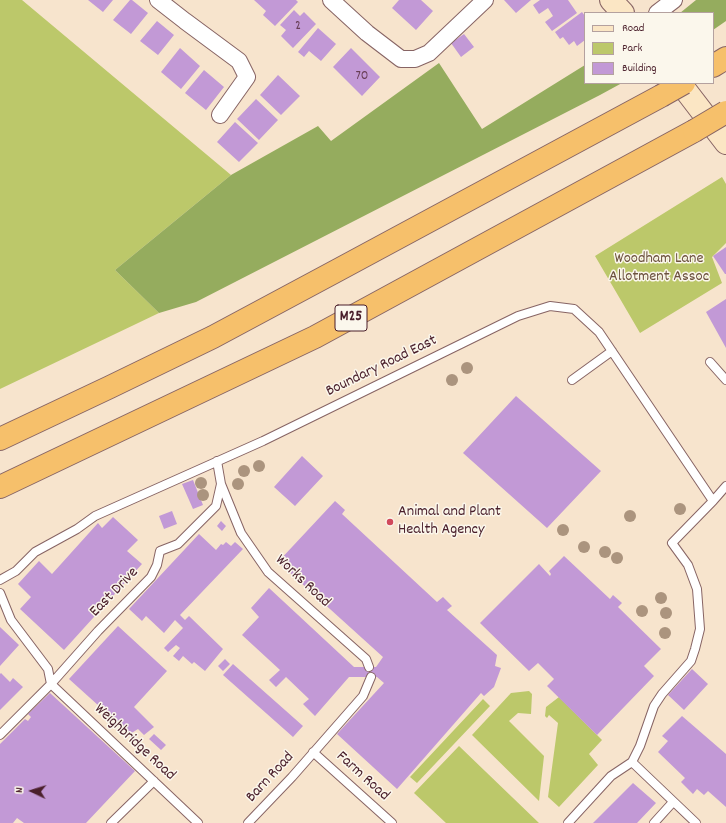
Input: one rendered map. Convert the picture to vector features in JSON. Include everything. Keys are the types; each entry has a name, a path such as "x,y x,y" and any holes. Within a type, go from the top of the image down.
{"highway":[{"path":"714,65 726,58"},
{"path":"0,439 213,336 682,84"},
{"name":"M25","path":"0,487 315,337 694,131 726,112"}],"main road":[{"path":"611,0 622,12"},
{"path":"681,84 726,143"}],"street":[{"path":"158,0 238,61 247,77 220,115"},
{"path":"331,0 367,33 401,59 415,59 429,53 485,0"},
{"path":"658,12 674,0"}],"lane":[{"name":"Boundary Road East","path":"0,580 16,571 35,552 77,529 95,516 295,426 518,316 550,306 574,309 599,332 713,501"},
{"path":"572,380 612,351"},
{"path":"710,362 726,380"},
{"name":"East Drive","path":"0,735 51,684 98,631 151,577 157,564 160,551 178,544 216,506 221,484 217,461"},
{"name":"Works Road","path":"221,484 241,533 268,572 366,659 369,667"},
{"path":"568,823 612,776 632,762 640,746 654,706 662,694 691,661 700,629 697,589 688,565 672,543 725,489"},
{"path":"0,593 11,620 48,669 51,684"},
{"path":"314,752 363,696 371,677"},
{"name":"Weighbridge Road","path":"51,684 198,823"},
{"name":"Barn Road","path":"248,823 314,752"},
{"name":"Farm Road","path":"314,752 392,823"},
{"path":"632,762 696,823"},
{"path":"111,823 154,781"},
{"path":"654,823 673,802"}],"green space":[{"path":"0,0 22,0 231,175 115,270 159,313 0,389"},
{"path":"696,0 726,0 726,21 714,29 714,12 681,12"},
{"path":"439,63 482,129 584,66 584,84 620,84 196,302 159,313 115,270 231,175 318,126 331,141"},
{"name":"Woodham Lane Allotment Assoc","path":"722,177 726,184 726,243 712,257 722,283 640,333 595,256"},
{"path":"529,691 532,694 531,714 518,713 509,721 544,756 539,801 472,735 511,693"},
{"path":"559,697 602,740 589,754 598,765 559,807 548,797 558,723 549,715 547,718 545,716 546,707"},
{"path":"483,699 490,706 417,783 410,777"},
{"path":"459,746 539,823 446,823 414,793"}],"building":[{"path":"88,0 113,0 103,12"},
{"path":"130,0 148,13 131,34 113,20"},
{"path":"254,0 296,0 298,2 275,26 263,15 266,11"},
{"path":"399,0 421,0 433,11 416,30 392,8"},
{"path":"504,0 531,0 516,13"},
{"path":"540,0 568,0 577,13 552,31 545,22 553,16 548,8 539,14 533,5"},
{"path":"294,10 300,16 304,12 316,24 293,48 281,36 286,30 280,25"},
{"path":"582,12 584,15 584,41 577,46 574,41 569,45 563,37 560,39 555,32"},
{"path":"157,21 174,35 158,55 140,41"},
{"path":"318,28 336,44 321,61 309,51 304,57 298,52"},
{"path":"464,34 474,47 461,57 451,43"},
{"path":"180,48 200,66 181,89 161,72"},
{"path":"351,48 380,77 362,96 333,67"},
{"path":"204,70 224,87 206,110 185,93"},
{"path":"278,75 300,96 281,115 260,95"},
{"path":"256,99 278,120 259,140 237,119"},
{"path":"235,122 258,143 239,162 217,142"},
{"path":"726,247 726,274 725,274 713,256"},
{"path":"726,299 726,348 706,312"},
{"path":"516,396 601,471 547,528 463,453"},
{"path":"302,456 323,476 295,506 274,487"},
{"path":"193,480 203,505 193,509 182,484"},
{"path":"335,501 345,510 342,514 437,602 443,597 452,606 447,610 497,655 495,666 501,668 494,687 484,696 481,693 397,789 337,734 384,683 377,677 349,677 315,716 303,704 309,699 286,677 276,687 269,680 280,670 242,635 259,617 251,608 269,588 354,667 376,667 383,657 278,562"},
{"path":"172,511 177,524 164,529 159,516"},
{"path":"113,517 138,540 127,551 142,564 64,650 20,609 31,597 18,584 39,561 52,574 98,523 102,528"},
{"path":"221,521 226,526 222,531 217,526"},
{"path":"199,534 216,550 221,544 223,545 226,542 231,546 235,542 243,549 180,615 185,620 189,616 223,649 205,671 194,662 192,664 183,656 179,661 173,656 180,648 176,645 168,652 164,648 183,628 175,620 164,633 146,616 142,621 129,609"},
{"path":"564,556 610,599 613,595 622,603 618,607 661,649 644,666 654,676 597,735 547,686 554,679 538,663 529,671 480,623 539,564 550,576 551,574 549,571"},
{"path":"118,626 167,671 134,707 154,727 144,735 138,729 130,734 69,679"},
{"path":"0,627 19,645 0,666"},
{"path":"225,659 230,664 223,671 218,666"},
{"path":"233,664 303,726 293,737 223,675"},
{"path":"692,669 708,684 684,710 668,695"},
{"path":"1,673 10,682 13,678 23,687 0,710 0,674"},
{"path":"50,693 135,771 86,823 24,823 17,818 13,823 0,823 0,744 25,719 28,721 31,717 28,714"},
{"path":"682,716 726,754 726,807 708,791 704,795 697,789 693,794 681,782 685,778 658,752 668,741 662,736"},
{"path":"154,734 166,745 161,750 149,739"},
{"path":"633,783 656,803 637,823 593,823"}],"place":[{"name":"Animal and Plant Health Agency","path":"390,522"}]}
